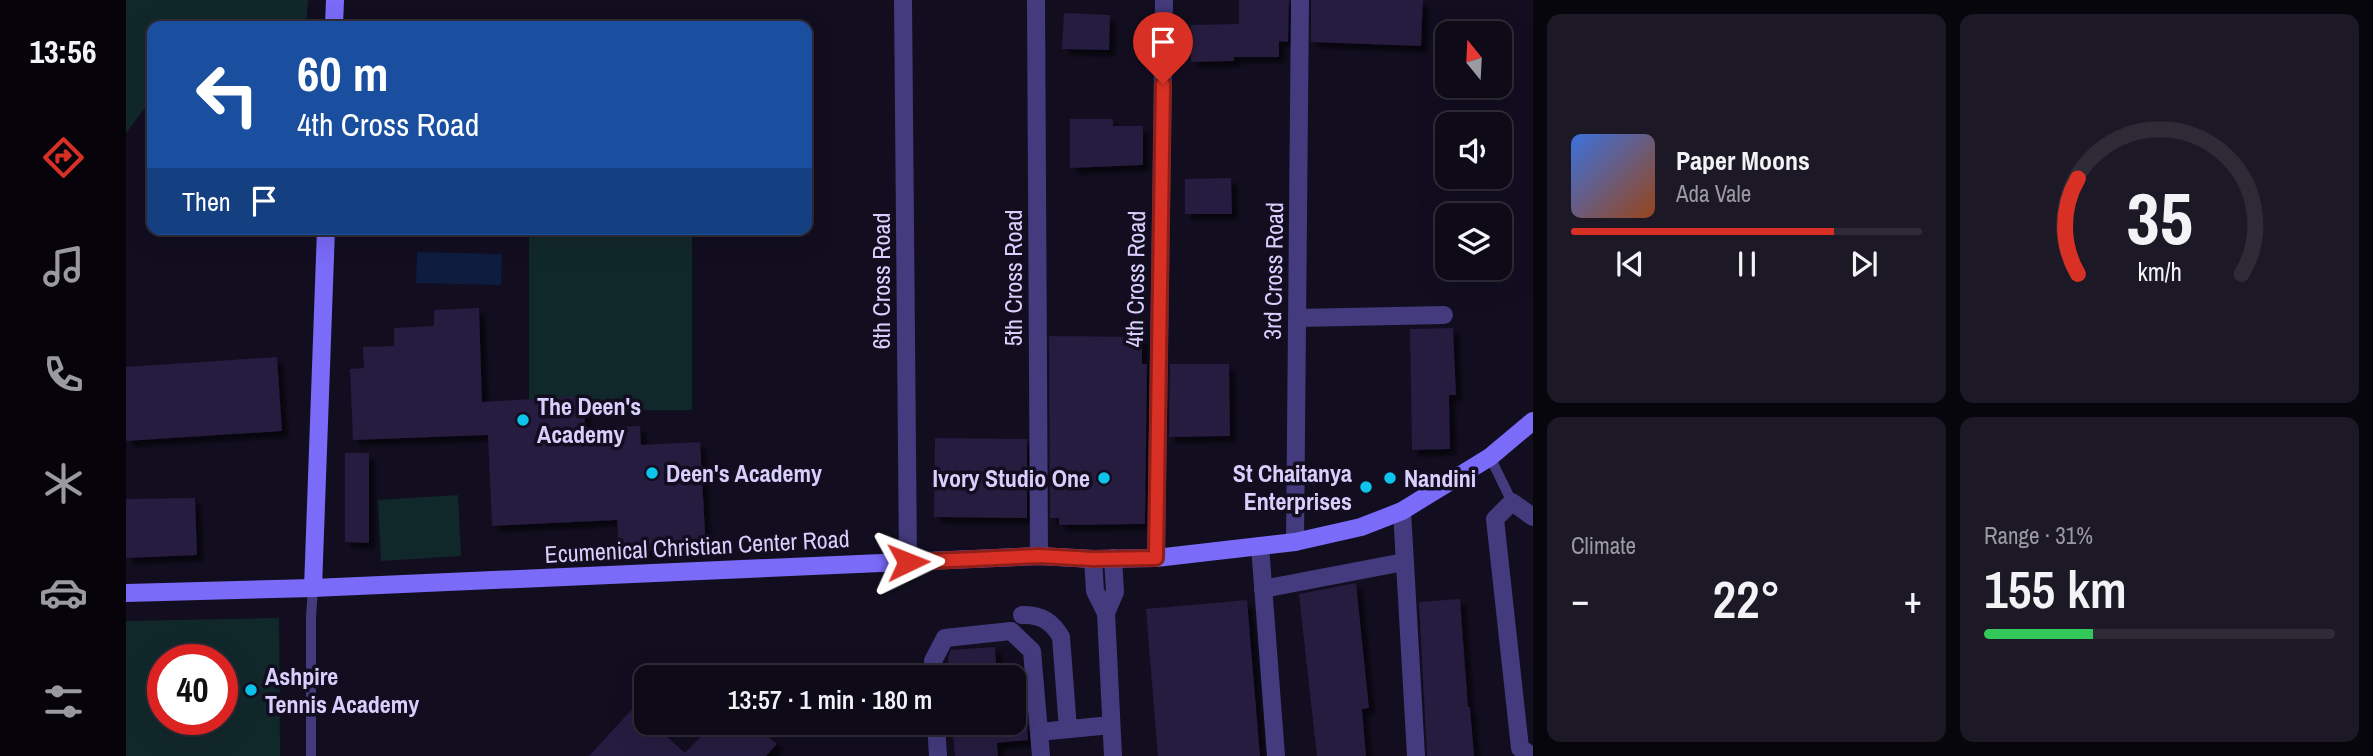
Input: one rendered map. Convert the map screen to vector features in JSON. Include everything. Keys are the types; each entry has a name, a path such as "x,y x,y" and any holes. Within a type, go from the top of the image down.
{"street":[{"path":"334,21 335,0"},
{"name":"6th Cross Road","path":"903,0 908,562"},
{"name":"5th Cross Road","path":"1035,0 1039,556"},
{"name":"4th Cross Road","path":"1156,558 1164,0"},
{"name":"3rd Cross Road","path":"1295,542 1300,0"},
{"path":"313,588 326,235"},
{"path":"1297,318 1444,315"},
{"name":"Ecumenical Christian Center Road","path":"126,593 313,588 1039,556 1156,558 1295,542 1361,527 1402,511 1490,457 1533,421"},
{"path":"1532,756 1520,748 1495,519 1512,502 1533,517"},
{"path":"1402,511 1416,756"},
{"path":"1260,546 1276,756"},
{"path":"1106,613 1115,592 1113,558"},
{"path":"1093,559 1095,591 1106,613 1114,756"},
{"path":"1263,589 1404,562"},
{"path":"1021,615 1046,619 1055,626 1061,637 1068,729"},
{"path":"933,665 945,638 1011,631 1032,651 1041,756"},
{"path":"1039,732 1111,725"},
{"path":"937,735 939,756"}],"lane":[{"path":"1490,457 1512,502"},
{"path":"311,756 313,588"}],"green space":[{"path":"126,0 308,0 306,21 147,21 147,109 126,133"},
{"path":"529,235 692,235 692,410 529,410"},
{"path":"458,495 461,556 381,561 378,500"},
{"name":"Ashpire Tennis Academy","path":"279,618 280,756 126,756 126,621"}],"water":[{"path":"417,252 502,254 501,285 416,283"}],"building":[{"path":"1239,0 1289,0 1288,42 1279,41 1279,57 1234,57 1234,61 1191,62 1191,25 1239,24"},
{"path":"1311,0 1423,0 1421,46 1311,42"},
{"path":"1064,13 1110,15 1109,50 1062,49"},
{"path":"1070,119 1113,119 1113,126 1143,126 1143,165 1070,168"},
{"path":"1231,178 1232,214 1185,214 1185,179"},
{"path":"479,308 482,402 584,396 585,428 640,426 641,445 700,442 706,548 619,553 617,520 492,526 488,435 353,440 350,369 364,368 363,347 394,346 394,328 434,326 434,310"},
{"path":"1453,328 1456,395 1449,395 1450,449 1412,450 1410,329"},
{"path":"1049,336 1142,337 1142,364 1147,364 1145,524 1059,525 1059,518 1050,518"},
{"path":"277,357 282,431 126,441 126,367"},
{"path":"1170,364 1229,364 1230,436 1169,437"},
{"path":"935,438 1027,439 1027,518 934,517"},
{"path":"345,453 369,453 369,543 345,542"},
{"path":"195,498 197,555 126,558 126,499"},
{"path":"1356,583 1369,708 1362,709 1366,756 1317,756 1299,594"},
{"path":"1460,599 1474,756 1427,756 1419,602"},
{"path":"1247,600 1260,756 1158,756 1146,609"},
{"path":"995,647 996,665 949,665 951,650"},
{"path":"634,707 634,735 666,735 685,753 702,735 767,735 777,744 766,756 589,756"},
{"path":"1027,723 1028,740 997,743 998,756 955,756 953,735 1026,735"}],"place":[{"name":"The Deen's Academy","path":"523,420"},
{"name":"Deen's Academy","path":"652,473"},
{"name":"Ivory Studio One","path":"1104,478"},
{"name":"Nandini","path":"1390,478"},
{"name":"St Chaitanya Enterprises","path":"1366,487"},
{"name":"Ashpire Tennis Academy","path":"251,690"}],"route":[{"path":"908,562 1039,556 1156,558 1163,84"}]}
